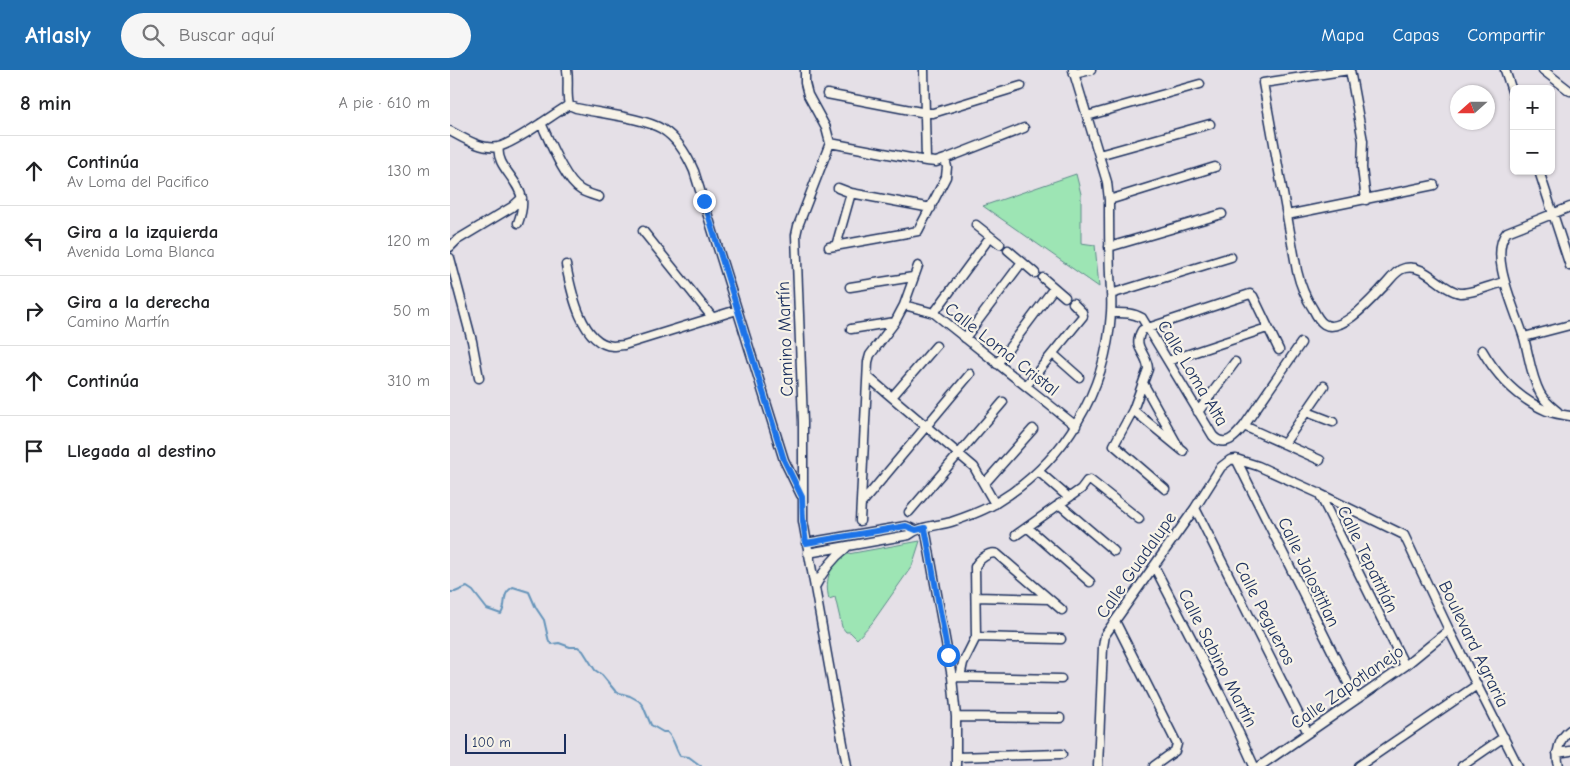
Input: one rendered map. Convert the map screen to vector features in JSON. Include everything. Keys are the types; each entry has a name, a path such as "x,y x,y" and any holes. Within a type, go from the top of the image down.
{"street":[{"path":"567,70 569,79 567,98 569,105"},
{"path":"804,70 808,95 826,128 830,143 926,162 946,163 1024,128"},
{"path":"808,553 909,536 916,530 967,517 995,504 1038,471 1076,426 1099,378 1107,349 1111,314 1107,182 1073,72 1091,70"},
{"path":"1366,200 1362,168 1363,141 1350,70 1263,83 1299,280 1311,307 1319,320 1325,325 1335,326 1350,319 1394,275 1406,268 1420,270 1452,291 1461,293 1504,282"},
{"path":"1505,70 1510,85"},
{"path":"1543,70 1570,91"},
{"path":"926,71 926,162"},
{"path":"1087,116 1200,84"},
{"path":"827,94 926,113 938,112 1021,86"},
{"path":"450,131 479,144 499,147 569,105"},
{"path":"569,105 653,124 670,135 680,146 694,171 787,468 802,497"},
{"path":"541,123 569,178 579,190 599,197"},
{"path":"1099,154 1210,124"},
{"name":"Camino Martín","path":"830,143 796,235 803,422 802,497 806,543 847,766"},
{"path":"499,147 499,158 518,187 522,198 522,210 518,223"},
{"path":"851,193 833,247 915,233 920,229 946,177 946,163"},
{"path":"1109,200 1215,167"},
{"path":"1540,175 1570,266"},
{"path":"1287,215 1434,186"},
{"path":"838,188 851,193 931,208"},
{"path":"450,247 457,240 512,207 522,198"},
{"path":"1558,412 1545,401 1536,384 1524,338 1504,282 1500,254 1504,236 1507,232 1570,207"},
{"path":"1109,247 1222,214"},
{"path":"976,225 1000,244"},
{"path":"643,231 712,317"},
{"path":"934,313 990,237"},
{"path":"1008,250 1035,273"},
{"path":"1111,294 1231,257"},
{"path":"450,258 472,341 479,378"},
{"path":"965,338 1022,262"},
{"path":"566,265 578,314 587,330 601,342 612,346 624,345 737,310"},
{"path":"860,521 870,355 895,322 904,305 918,266"},
{"path":"850,287 913,277"},
{"path":"1043,278 1065,298"},
{"path":"997,364 1054,288"},
{"path":"1165,489 1114,445 1133,410 1149,366 1138,343 1140,332 1252,294 1279,350"},
{"path":"1026,386 1083,314 1073,303"},
{"name":"Calle Loma Cristal","path":"904,305 934,313 1076,426"},
{"name":"Calle Loma Alta","path":"1111,314 1136,314 1142,318 1213,436 1221,442 1228,441 1234,438 1244,426"},
{"path":"851,329 895,322"},
{"path":"1524,338 1570,325"},
{"path":"1168,362 1267,328"},
{"path":"1301,343 1244,426 1320,460"},
{"path":"892,397 936,346"},
{"path":"1482,350 1500,377 1512,388 1543,409 1570,416"},
{"path":"1053,354 1078,377"},
{"path":"1198,412 1235,362"},
{"path":"862,503 970,374"},
{"path":"868,378 974,467 985,483 995,504"},
{"path":"1133,410 1180,449 1143,383"},
{"path":"1284,444 1324,386"},
{"path":"910,512 1003,402"},
{"path":"1307,412 1333,422"},
{"path":"985,483 1033,429"},
{"path":"1236,459 1258,466 1318,493"},
{"name":"Calle Guadalupe","path":"1098,766 1104,640 1222,467 1230,460 1236,459"},
{"name":"Calle Jalostitlan","path":"1236,459 1356,700"},
{"path":"1038,471 1068,497"},
{"path":"1016,536 1081,489 1087,481 1091,480 1139,520"},
{"name":"Boulevard Agraria","path":"1318,493 1404,535 1449,630 1518,766"},
{"name":"Calle Tepatitlán","path":"1318,493 1405,666"},
{"path":"1059,504 1114,551"},
{"name":"Calle Pegueros","path":"1195,508 1308,733"},
{"path":"806,543 906,526 916,530"},
{"path":"1027,527 1090,582"},
{"path":"925,528 956,677 956,762 1062,754"},
{"path":"815,587 830,562 848,547"},
{"path":"956,677 976,637 976,564 994,552 1062,610"},
{"name":"Calle Sabino Martín","path":"1154,566 1228,709 1254,766"},
{"path":"976,597 1049,599"},
{"path":"1115,622 1177,744 1175,751 1154,766"},
{"name":"Calle Zapotlanejo","path":"1260,766 1405,666 1449,630"},
{"path":"976,637 1061,639"},
{"path":"956,677 1061,679"},
{"path":"1359,766 1477,685"},
{"path":"956,717 1060,718"},
{"path":"1559,766 1557,753 1564,736 1570,730"},
{"path":"1462,766 1504,737"},
{"path":"1557,753 1570,750"}],"green space":[{"path":"1076,174 1081,194 1081,243 1095,245 1099,287 983,206"},
{"path":"920,541 912,566 872,623 857,639 850,632 846,632 842,627 835,597 829,599 827,585 830,573 837,562 848,554"}],"waterway":[{"path":"450,592 467,587 473,591 487,609 501,614 505,596 509,590 513,587 529,592 544,620 549,642 578,647 583,651 595,670 602,675 616,692 639,701 651,725 669,734 680,756 689,757 701,766"}],"route":[{"path":"704,201 716,245 784,460 802,497 806,543 906,526 916,530 925,528 948,655"}]}
